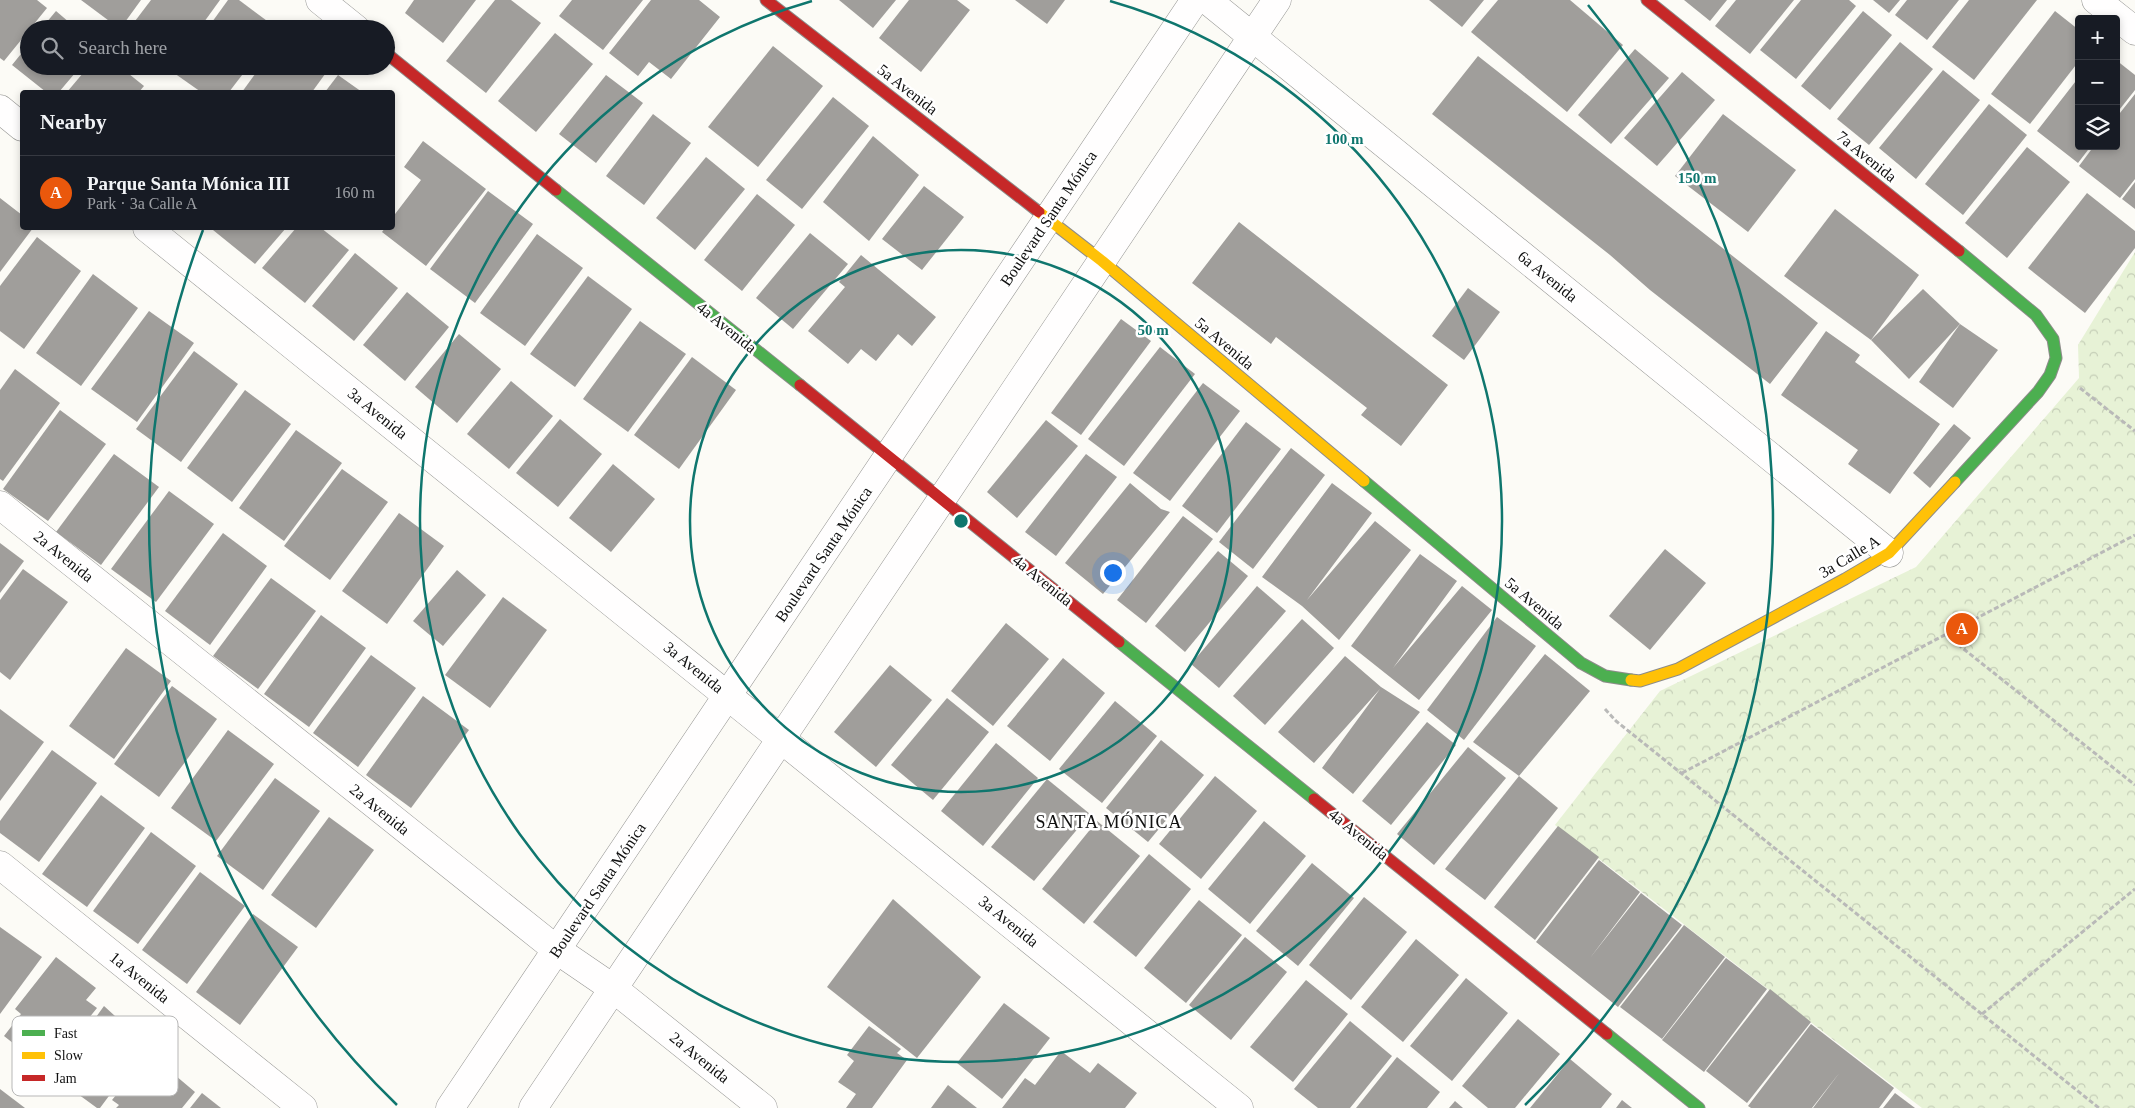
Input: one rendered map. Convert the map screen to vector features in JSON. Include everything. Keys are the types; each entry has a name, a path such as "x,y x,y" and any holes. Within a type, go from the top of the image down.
{"street":[{"path":"320,0 345,20"},
{"name":"5a Avenida","path":"766,0 1102,261 1581,663 1605,676 1640,682"},
{"name":"Boulevard Santa Mónica","path":"450,1108 1195,0"},
{"name":"6a Avenida","path":"1207,0 1889,553"},
{"path":"533,1108 1277,0"},
{"name":"7a Avenida","path":"1647,0 2022,301 2042,320 2056,347"},
{"path":"2096,0 2135,31"},
{"name":"4a Avenida","path":"395,60 1699,1108"},
{"path":"0,109 20,126"},
{"name":"3a Avenida","path":"149,230 728,694 1239,1108"},
{"name":"3a Calle A","path":"1640,682 1678,668 1845,579 1889,553 2038,392 2054,368 2056,347"},
{"name":"2a Avenida","path":"0,505 557,950 614,989 763,1108"},
{"name":"1a Avenida","path":"0,865 303,1108"}],"path":[{"path":"2054,368 2135,431"},
{"path":"1682,773 2135,534"},
{"path":"1946,634 2135,785"},
{"path":"1605,676 1598,693 1605,710 1616,721 2100,1108"},
{"path":"1982,1014 2135,889"}],"green space":[{"path":"2135,252 2135,1108 1922,1108 1555,825 1660,691 1916,567 2079,378 2078,345"}],"building":[{"path":"0,0 37,0 47,8 37,20 20,20 20,41 4,61 0,58"},
{"path":"81,0 141,0 127,20 108,20"},
{"path":"151,0 220,0 206,20 136,20"},
{"path":"228,0 239,0 266,20 214,20"},
{"path":"414,0 476,0 443,43 405,13"},
{"path":"495,0 511,0 541,23 486,93 446,61"},
{"path":"572,0 643,0 603,50 559,16"},
{"path":"651,0 699,0 720,17 671,79 649,62 638,76 609,53"},
{"path":"839,0 896,0 873,28"},
{"path":"909,0 957,0 970,10 921,72 879,38"},
{"path":"1015,0 1065,0 1047,24"},
{"path":"1429,0 1484,0 1462,27"},
{"path":"1498,0 1570,0 1623,45 1567,112 1471,32"},
{"path":"1684,0 1727,0 1710,21"},
{"path":"1736,0 1794,0 1750,54 1715,26"},
{"path":"1801,0 1849,0 1856,6 1796,79 1760,50"},
{"path":"1873,0 1900,0 1889,13"},
{"path":"1907,0 1959,0 1927,40 1895,15"},
{"path":"1969,0 2037,0 1974,80 1932,47"},
{"path":"56,11 66,20 48,20"},
{"path":"1863,11 1892,35 1830,110 1801,86"},
{"path":"2055,11 2075,27 2075,66 2030,124 1991,94"},
{"path":"555,33 593,64 536,132 498,101"},
{"path":"1900,42 1933,69 1869,145 1837,119"},
{"path":"773,46 823,86 758,167 708,127"},
{"path":"1635,49 1669,78 1611,144 1578,115"},
{"path":"20,55 20,71 12,65"},
{"path":"1478,56 1818,323 1770,384 1432,114"},
{"path":"2120,63 2135,75 2135,90 2120,109"},
{"path":"1943,70 1980,100 1916,179 1879,148"},
{"path":"1682,72 1715,100 1657,166 1624,138"},
{"path":"25,75 73,75 61,90 43,90"},
{"path":"81,75 130,75 144,86 141,90 69,90"},
{"path":"177,75 242,75 231,90 198,90"},
{"path":"254,75 324,75 313,90 243,90"},
{"path":"338,75 359,90 327,90"},
{"path":"606,75 643,103 596,163 559,134"},
{"path":"2075,82 2075,150 2088,150 2078,163 2037,131"},
{"path":"2135,94 2135,179 2120,198 2079,166 2091,150 2120,150 2120,113"},
{"path":"833,97 869,126 802,209 766,180"},
{"path":"1989,104 2027,135 1963,215 1925,184"},
{"path":"653,114 691,143 644,205 606,176"},
{"path":"1723,114 1796,170 1748,232 1675,176"},
{"path":"873,136 919,175 869,241 823,202"},
{"path":"423,141 486,189 426,266 382,232 384,230 395,230 395,214 421,180 404,167"},
{"path":"2027,147 2070,182 2007,258 1965,223"},
{"path":"706,157 745,189 695,250 656,218"},
{"path":"2135,182 2135,209 2122,199"},
{"path":"924,186 964,217 922,270 882,239"},
{"path":"488,191 533,224 475,303 430,269"},
{"path":"2087,193 2135,231 2135,248 2085,313 2028,268"},
{"path":"757,194 795,225 742,291 704,260"},
{"path":"0,198 20,213 20,230 32,230 0,272"},
{"path":"1835,209 1919,275 1871,340 1784,276"},
{"path":"1239,222 1448,385 1401,446 1361,415 1367,408 1276,337 1271,344 1192,283"},
{"path":"213,230 284,230 255,264"},
{"path":"294,230 324,230 349,250 305,303 262,268"},
{"path":"810,233 848,264 793,329 756,298"},
{"path":"537,234 583,268 525,346 480,313"},
{"path":"37,237 81,271 24,349 0,331 0,286"},
{"path":"355,253 398,288 354,341 312,306"},
{"path":"861,255 936,317 912,346 898,334 876,361 861,349 848,364 808,331 845,287 839,282"},
{"path":"93,274 138,308 81,386 36,353"},
{"path":"588,276 632,309 575,387 530,354"},
{"path":"1468,288 1500,312 1464,360 1432,336"},
{"path":"1923,289 1960,324 1909,379 1871,340"},
{"path":"407,292 449,327 405,381 363,345"},
{"path":"149,311 194,343 137,422 91,389"},
{"path":"1121,319 1151,341 1081,435 1051,413"},
{"path":"640,321 686,354 628,432 583,399"},
{"path":"1960,324 1998,350 1953,408 1919,382"},
{"path":"1826,331 1860,355 1855,362 1940,424 1890,494 1848,464 1858,450 1781,395"},
{"path":"459,334 501,369 457,423 415,387"},
{"path":"1160,347 1195,374 1124,466 1088,439"},
{"path":"194,351 238,384 181,462 136,429"},
{"path":"692,357 736,390 679,469 634,435"},
{"path":"15,369 60,403 3,481 0,479 0,390"},
{"path":"511,381 553,416 509,469 467,434"},
{"path":"1203,383 1240,411 1170,501 1133,473"},
{"path":"245,390 291,424 232,502 187,468"},
{"path":"60,410 106,444 48,521 3,489"},
{"path":"560,419 602,454 558,507 516,473"},
{"path":"1046,420 1078,446 1017,518 987,492"},
{"path":"1246,422 1281,449 1217,533 1182,506"},
{"path":"1954,424 1971,438 1930,488 1913,473"},
{"path":"296,430 342,463 284,541 239,508"},
{"path":"1291,448 1325,475 1253,569 1219,542"},
{"path":"114,454 159,487 101,565 56,532"},
{"path":"1086,454 1117,477 1056,556 1025,532"},
{"path":"613,464 655,499 611,552 569,518"},
{"path":"342,469 388,502 330,580 284,546"},
{"path":"1130,483 1161,509 1170,512 1103,594 1065,563"},
{"path":"1332,483 1372,513 1307,600 1375,521 1411,550 1339,640 1302,606 1262,577"},
{"path":"169,491 214,524 156,602 111,569"},
{"path":"399,513 444,546 387,624 342,591"},
{"path":"1183,516 1213,539 1146,623 1117,600"},
{"path":"223,533 267,566 210,645 165,611"},
{"path":"0,543 24,561 0,593"},
{"path":"1665,549 1706,583 1650,650 1609,616"},
{"path":"1218,551 1248,576 1185,652 1155,626"},
{"path":"1420,554 1457,581 1393,668 1462,586 1492,610 1419,700 1351,646"},
{"path":"23,569 68,602 10,680 0,672 0,600"},
{"path":"457,570 486,595 443,646 413,621"},
{"path":"271,578 316,611 258,689 213,656"},
{"path":"1257,586 1286,611 1219,688 1191,664"},
{"path":"503,597 547,630 490,708 445,675"},
{"path":"321,615 366,648 309,727 264,694"},
{"path":"1497,617 1536,646 1464,740 1427,710"},
{"path":"1302,619 1334,648 1265,725 1233,696"},
{"path":"1006,623 1049,659 993,726 951,691"},
{"path":"126,648 171,681 114,759 69,726"},
{"path":"1545,654 1590,691 1519,776 1473,742"},
{"path":"371,655 416,688 358,767 313,733"},
{"path":"1345,656 1381,687 1420,712 1353,794 1322,768 1380,689 1314,763 1278,732"},
{"path":"1063,658 1105,693 1050,761 1007,726"},
{"path":"890,665 932,700 876,767 834,732"},
{"path":"172,686 217,719 159,797 114,764"},
{"path":"423,696 469,730 411,808 366,775"},
{"path":"947,698 989,732 933,800 891,765"},
{"path":"1115,701 1157,736 1102,803 1059,769"},
{"path":"0,709 44,742 0,801"},
{"path":"1427,722 1456,745 1391,825 1362,801"},
{"path":"228,730 274,764 216,841 171,808"},
{"path":"1161,740 1204,775 1148,842 1106,808"},
{"path":"996,743 1038,778 983,846 941,811"},
{"path":"1468,747 1506,778 1434,865 1397,834"},
{"path":"52,750 97,783 39,862 0,833 0,821"},
{"path":"1215,776 1257,811 1201,879 1159,844"},
{"path":"1519,776 1558,808 1485,900 1445,869"},
{"path":"275,778 320,811 263,890 217,856"},
{"path":"1047,779 1090,814 1034,881 991,847"},
{"path":"101,795 145,828 87,907 42,874"},
{"path":"329,817 374,850 316,928 271,895"},
{"path":"1097,821 1140,856 1084,924 1042,889"},
{"path":"1264,821 1306,856 1250,924 1208,889"},
{"path":"1558,826 1599,857 1535,940 1494,907"},
{"path":"151,832 196,866 138,944 93,911"},
{"path":"1149,854 1191,889 1136,957 1093,922"},
{"path":"1599,860 1640,892 1590,958 1641,893 1682,925 1618,1007 1536,942"},
{"path":"1312,863 1354,898 1298,966 1256,931"},
{"path":"200,872 245,906 187,984 142,950"},
{"path":"1364,897 1407,932 1351,1000 1309,965"},
{"path":"893,899 981,977 917,1058 827,987"},
{"path":"1199,900 1242,935 1186,1003 1144,968"},
{"path":"253,914 298,947 240,1025 196,992"},
{"path":"1684,925 1725,957 1662,1039 1620,1007"},
{"path":"0,927 42,957 0,1014"},
{"path":"1245,937 1287,972 1231,1040 1189,1005"},
{"path":"1416,939 1459,975 1403,1042 1361,1007"},
{"path":"56,957 96,988 86,1000 97,1008 91,1016 19,1016 21,1014 15,1009"},
{"path":"1726,958 1767,989 1704,1072 1662,1040"},
{"path":"1466,978 1508,1013 1452,1081 1410,1046"},
{"path":"1306,980 1348,1014 1293,1082 1250,1047"},
{"path":"1770,989 1811,1022 1747,1103 1706,1071"},
{"path":"1004,1003 1050,1038 1002,1099 957,1063"},
{"path":"104,1006 115,1016 97,1016"},
{"path":"1518,1019 1560,1054 1515,1108 1488,1108 1462,1086"},
{"path":"1350,1021 1392,1056 1350,1108 1318,1108 1294,1089"},
{"path":"1811,1024 1894,1088 1879,1108 1813,1108 1840,1072 1812,1108 1751,1108 1748,1106"},
{"path":"12,1026 12,1042 4,1036"},
{"path":"869,1026 901,1049 897,1053 907,1060 872,1108 846,1108 856,1094 838,1082 854,1061 847,1055"},
{"path":"1061,1051 1090,1073 1098,1063 1137,1093 1125,1108 1002,1108 1025,1078 1035,1085"},
{"path":"1397,1057 1440,1092 1427,1108 1356,1108"},
{"path":"1570,1059 1612,1094 1601,1108 1530,1108"},
{"path":"178,1078 195,1092 182,1108 116,1108 119,1105 112,1100 115,1096 178,1096"},
{"path":"948,1085 977,1108 931,1108"},
{"path":"0,1089 25,1108 0,1108"},
{"path":"202,1093 221,1108 190,1108"},
{"path":"1895,1093 1915,1108 1883,1108"},
{"path":"81,1096 109,1096 100,1108 97,1108"},
{"path":"1622,1100 1632,1108 1616,1108"},
{"path":"1455,1101 1463,1108 1449,1108"}],"traffic: fast":[{"path":"556,190 800,385"},
{"path":"1955,482 2038,392 2050,375 2056,358 2053,339 2036,315 1959,251"},
{"path":"1364,481 1581,663 1605,676 1631,680"},
{"path":"1119,642 1314,799"},
{"path":"1607,1034 1699,1108"}],"traffic: slow":[{"path":"1039,212 1102,261 1364,481"},
{"path":"1631,680 1640,681 1678,669 1845,579 1889,553 1955,482"}],"traffic: jam":[{"path":"766,0 1039,212"},
{"path":"1647,0 1959,251"},
{"path":"395,60 556,190"},
{"path":"800,385 1119,642"},
{"path":"1314,799 1607,1034"}],"place":[{"name":"Parque Santa Mónica III","path":"1962,629"}],"district":[{"name":"SANTA MÓNICA","path":"1109,822"}]}
